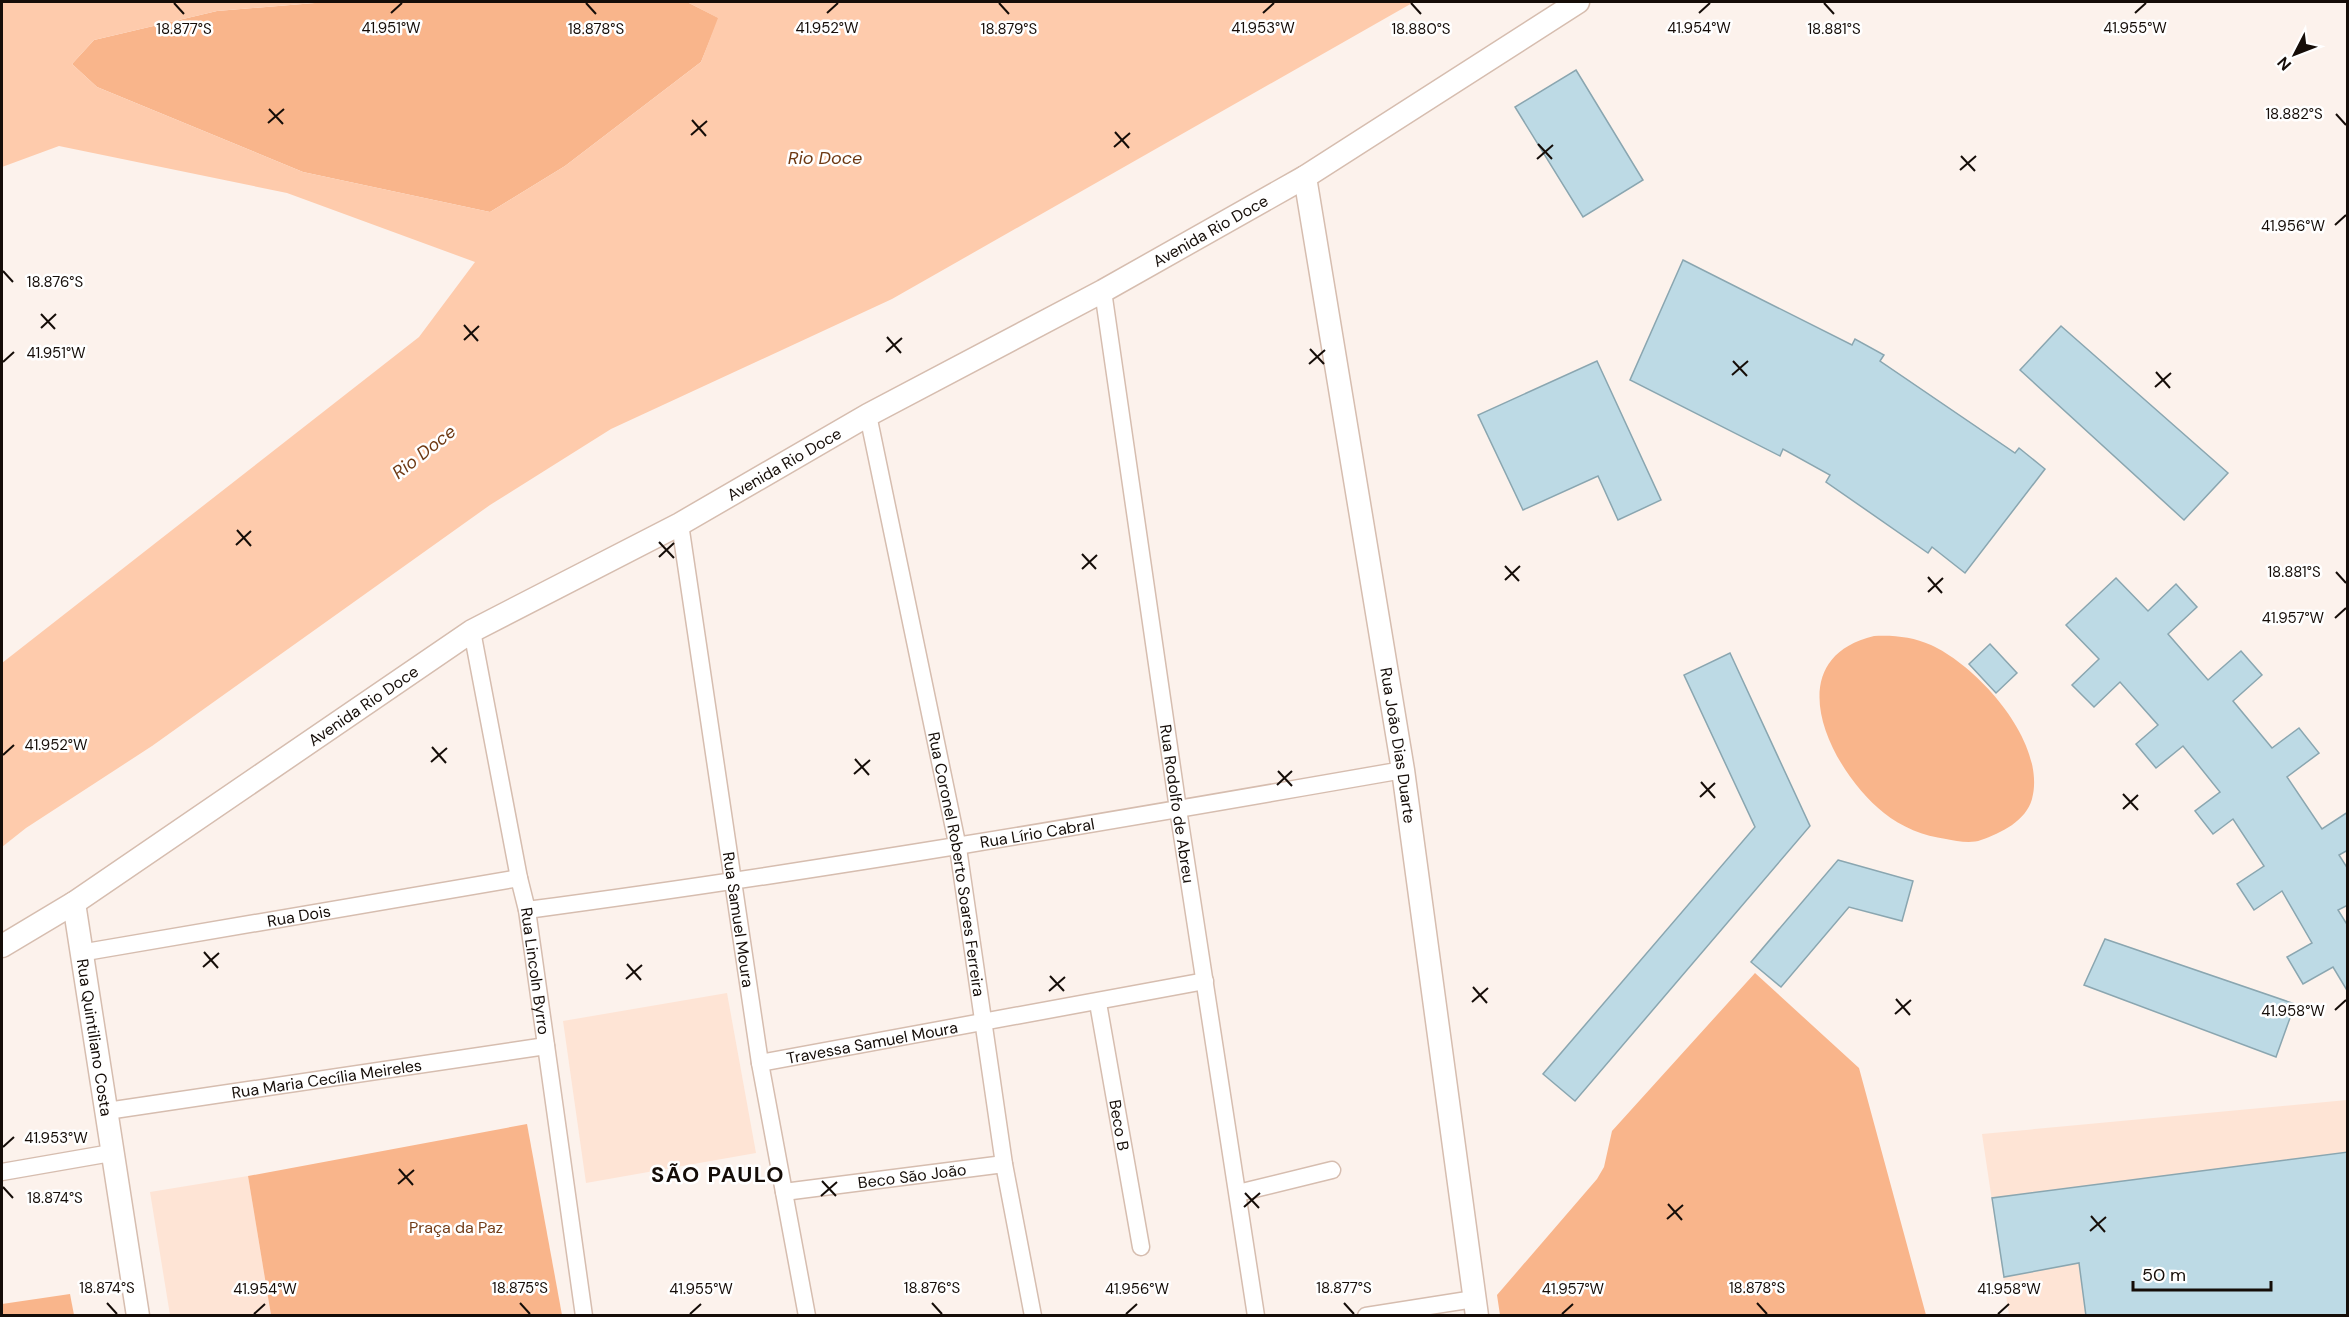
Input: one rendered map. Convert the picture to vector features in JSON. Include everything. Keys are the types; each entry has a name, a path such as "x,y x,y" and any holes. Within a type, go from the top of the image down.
{"street":[{"name":"Avenida Rio Doce","path":"2,946 74,903 472,631 680,524 868,415 1103,291 1305,177 1578,2"},
{"name":"Rua João Dias Duarte","path":"1305,177 1403,770 1475,1307"},
{"name":"Rua Rodolfo de Abreu","path":"1103,291 1178,809 1256,1316"},
{"name":"Rua Coronel Roberto Soares Ferreira","path":"868,415 958,848 1004,1164 1033,1316"},
{"name":"Rua Samuel Moura","path":"680,524 735,882 760,1064 807,1316"},
{"name":"Rua Lincoln Byrro","path":"472,631 527,910 584,1316"},
{"name":"Rua Lírio Cabral","path":"527,910 735,882 958,848 1403,770"},
{"name":"Rua Dois","path":"80,953 519,878"},
{"name":"Rua Quintiliano Costa","path":"74,903 138,1316"},
{"name":"Travessa Samuel Moura","path":"760,1064 984,1021 1098,1003 1205,981"},
{"name":"Beco B","path":"1098,1003 1141,1247"},
{"name":"Rua Maria Cecília Meireles","path":"107,1111 546,1046"},
{"path":"2,1172 111,1153"},
{"name":"Beco São João","path":"784,1192 1004,1164"},
{"path":"1238,1193 1332,1170"},
{"path":"1366,1316 1475,1307"}],"shaded area":[{"path":"727,993 756,1153 586,1183 563,1021"},
{"path":"2347,1100 2347,1315 2009,1315 1982,1134"},
{"path":"248,1176 271,1315 170,1315 150,1192"}],"green space":[{"path":"327,2 687,2 719,18 701,62 565,166 490,212 303,172 97,87 72,64 94,40 217,11"},
{"path":"1874,636 1903,637 1931,645 1969,670 2005,709 2019,731 2029,754 2034,777 2029,807 2012,825 1989,837 1973,842 1954,841 1921,833 1905,827 1884,813 1864,794 1846,771 1831,745 1822,718 1820,691 1826,668 1844,649"},
{"path":"1755,973 1859,1068 1926,1315 1500,1315 1497,1295 1597,1179 1604,1167 1612,1131"},
{"name":"Praça da Paz","path":"527,1124 562,1315 271,1315 248,1176"},
{"path":"70,1294 74,1315 2,1315 2,1304"}],"water":[{"name":"Rio Doce","path":"2,2 327,2 217,11 94,40 72,64 97,87 303,172 490,212 565,166 701,62 718,18 687,2 1414,2 892,299 611,429 490,505 152,746 26,828 2,847 2,663 419,337 475,262 287,193 59,146 2,167"}],"building":[{"path":"1576,70 1643,180 1583,217 1515,107"},
{"path":"1683,260 1852,345 1855,339 1884,355 1880,361 2015,453 2019,448 2045,469 1965,573 1932,547 1928,553 1826,482 1830,475 1783,449 1780,456 1630,380"},
{"path":"2061,326 2228,473 2184,520 2020,370"},
{"path":"1597,361 1661,500 1618,520 1598,476 1523,510 1478,415"},
{"path":"2116,578 2148,611 2176,584 2197,607 2168,634 2208,680 2241,651 2262,675 2233,701 2272,748 2299,728 2319,753 2287,777 2322,829 2348,812 2348,850 2339,855 2348,869 2348,905 2338,910 2348,926 2348,992 2333,967 2303,984 2287,957 2312,943 2282,891 2254,910 2237,884 2264,866 2233,819 2213,834 2195,811 2220,792 2183,746 2156,768 2136,744 2158,725 2120,682 2094,707 2072,685 2099,659 2066,625"},
{"path":"1990,644 2017,673 1996,693 1969,664"},
{"path":"1730,653 1810,826 1575,1101 1543,1074 1755,827 1684,675"},
{"path":"1838,860 1913,881 1902,921 1849,907 1781,987 1751,962"},
{"path":"2105,939 2295,1004 2276,1057 2084,985"},
{"path":"2348,1152 2348,1316 2086,1316 2079,1263 2004,1277 1992,1198"}],"district":[{"name":"SÃO PAULO","path":"718,1174"}]}
